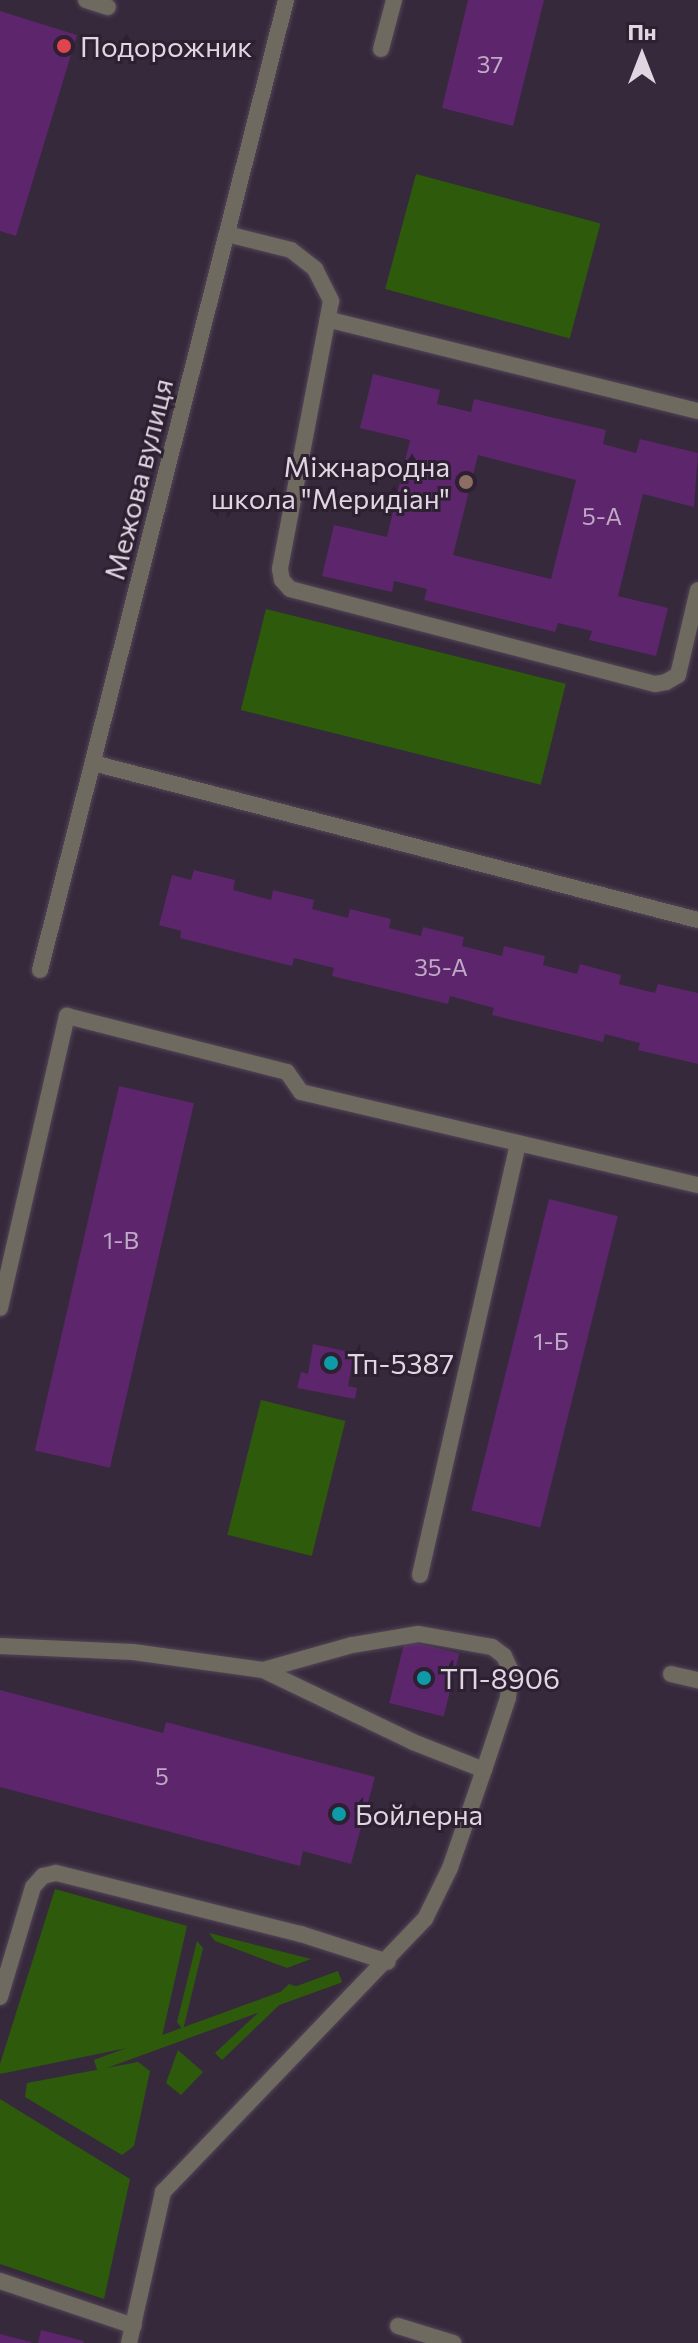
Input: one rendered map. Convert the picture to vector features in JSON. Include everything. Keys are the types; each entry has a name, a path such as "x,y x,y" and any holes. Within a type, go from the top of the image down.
{"street":[{"path":"86,0 108,7"},
{"name":"Межова вулиця","path":"40,970 286,0"},
{"path":"381,49 394,0"},
{"path":"227,234 291,250 315,269 331,301 330,320 280,569 282,580 290,589 655,684 673,680 678,675 698,590"},
{"path":"330,320 698,411"},
{"path":"93,763 698,920"},
{"path":"0,1308 67,1016 287,1072 301,1092 698,1185"},
{"path":"420,1575 518,1143"},
{"path":"0,2281 132,2335 163,2192 388,1962 425,1919 450,1868 508,1698 511,1671 504,1656 492,1647 418,1634 352,1645 263,1670"},
{"path":"0,1646 133,1652 263,1670 413,1742 484,1770"},
{"path":"671,1674 698,1680"},
{"path":"0,1997 33,1887 43,1876 56,1873 301,1934 388,1962"},
{"path":"398,2326 453,2343"}],"green space":[{"path":"416,174 600,223 570,338 385,289"},
{"path":"266,609 566,684 541,785 241,710"},
{"path":"261,1400 345,1421 312,1556 227,1535"},
{"path":"55,1889 187,1926 161,2041 0,2074 0,2064"},
{"path":"209,1933 311,1959 287,1968 215,1941"},
{"path":"197,1941 203,1948 183,2030 177,2022"},
{"path":"338,1971 342,1982 98,2071 94,2060"},
{"path":"289,1984 298,1987 222,2060 215,2053"},
{"path":"178,2050 203,2072 181,2095 166,2083"},
{"path":"138,2062 150,2071 134,2146 122,2155 25,2097 27,2083"},
{"path":"0,2099 130,2179 104,2299 0,2264"}],"building":[{"path":"468,0 544,0 513,126 442,108"},
{"path":"0,11 77,35 16,236 0,231"},
{"path":"373,374 440,390 437,404 471,412 474,399 606,430 603,444 636,453 640,439 698,453 694,507 643,494 618,596 668,608 656,656 589,640 592,631 558,623 555,632 424,600 427,589 394,581 392,592 322,576 334,525 387,537 410,440 360,428","holes":["478,455 576,480 551,579 453,555"]},
{"path":"194,870 235,880 233,890 271,900 273,890 314,900 312,909 348,918 350,909 391,919 389,928 421,936 423,927 464,937 462,946 502,956 504,946 545,956 543,965 577,974 580,964 621,975 619,984 655,993 658,984 698,993 698,1064 638,1050 640,1043 605,1034 603,1042 492,1015 494,1008 450,996 448,1004 332,976 334,968 294,958 292,966 180,938 181,931 159,925 172,875 191,880"},
{"path":"119,1086 194,1103 110,1468 35,1450"},
{"path":"549,1199 618,1216 540,1528 471,1510"},
{"name":"Тп-5387","path":"313,1344 354,1353 348,1386 357,1388 355,1399 297,1388 301,1372 308,1374"},
{"name":"ТП-8906","path":"405,1640 459,1654 444,1717 389,1703"},
{"path":"0,1690 163,1733 166,1722 375,1777 351,1864 303,1851 300,1866 0,1787"},
{"path":"41,2330 84,2341 38,2343"},
{"path":"0,2334 31,2342 31,2343 0,2343"}],"place":[{"name":"Подорожник","path":"64,46"},
{"name":"Міжнародна школа \"Меридіан\"","path":"466,482"},
{"name":"Тп-5387","path":"331,1363"},
{"name":"ТП-8906","path":"424,1678"},
{"name":"Бойлерна","path":"339,1814"}]}
